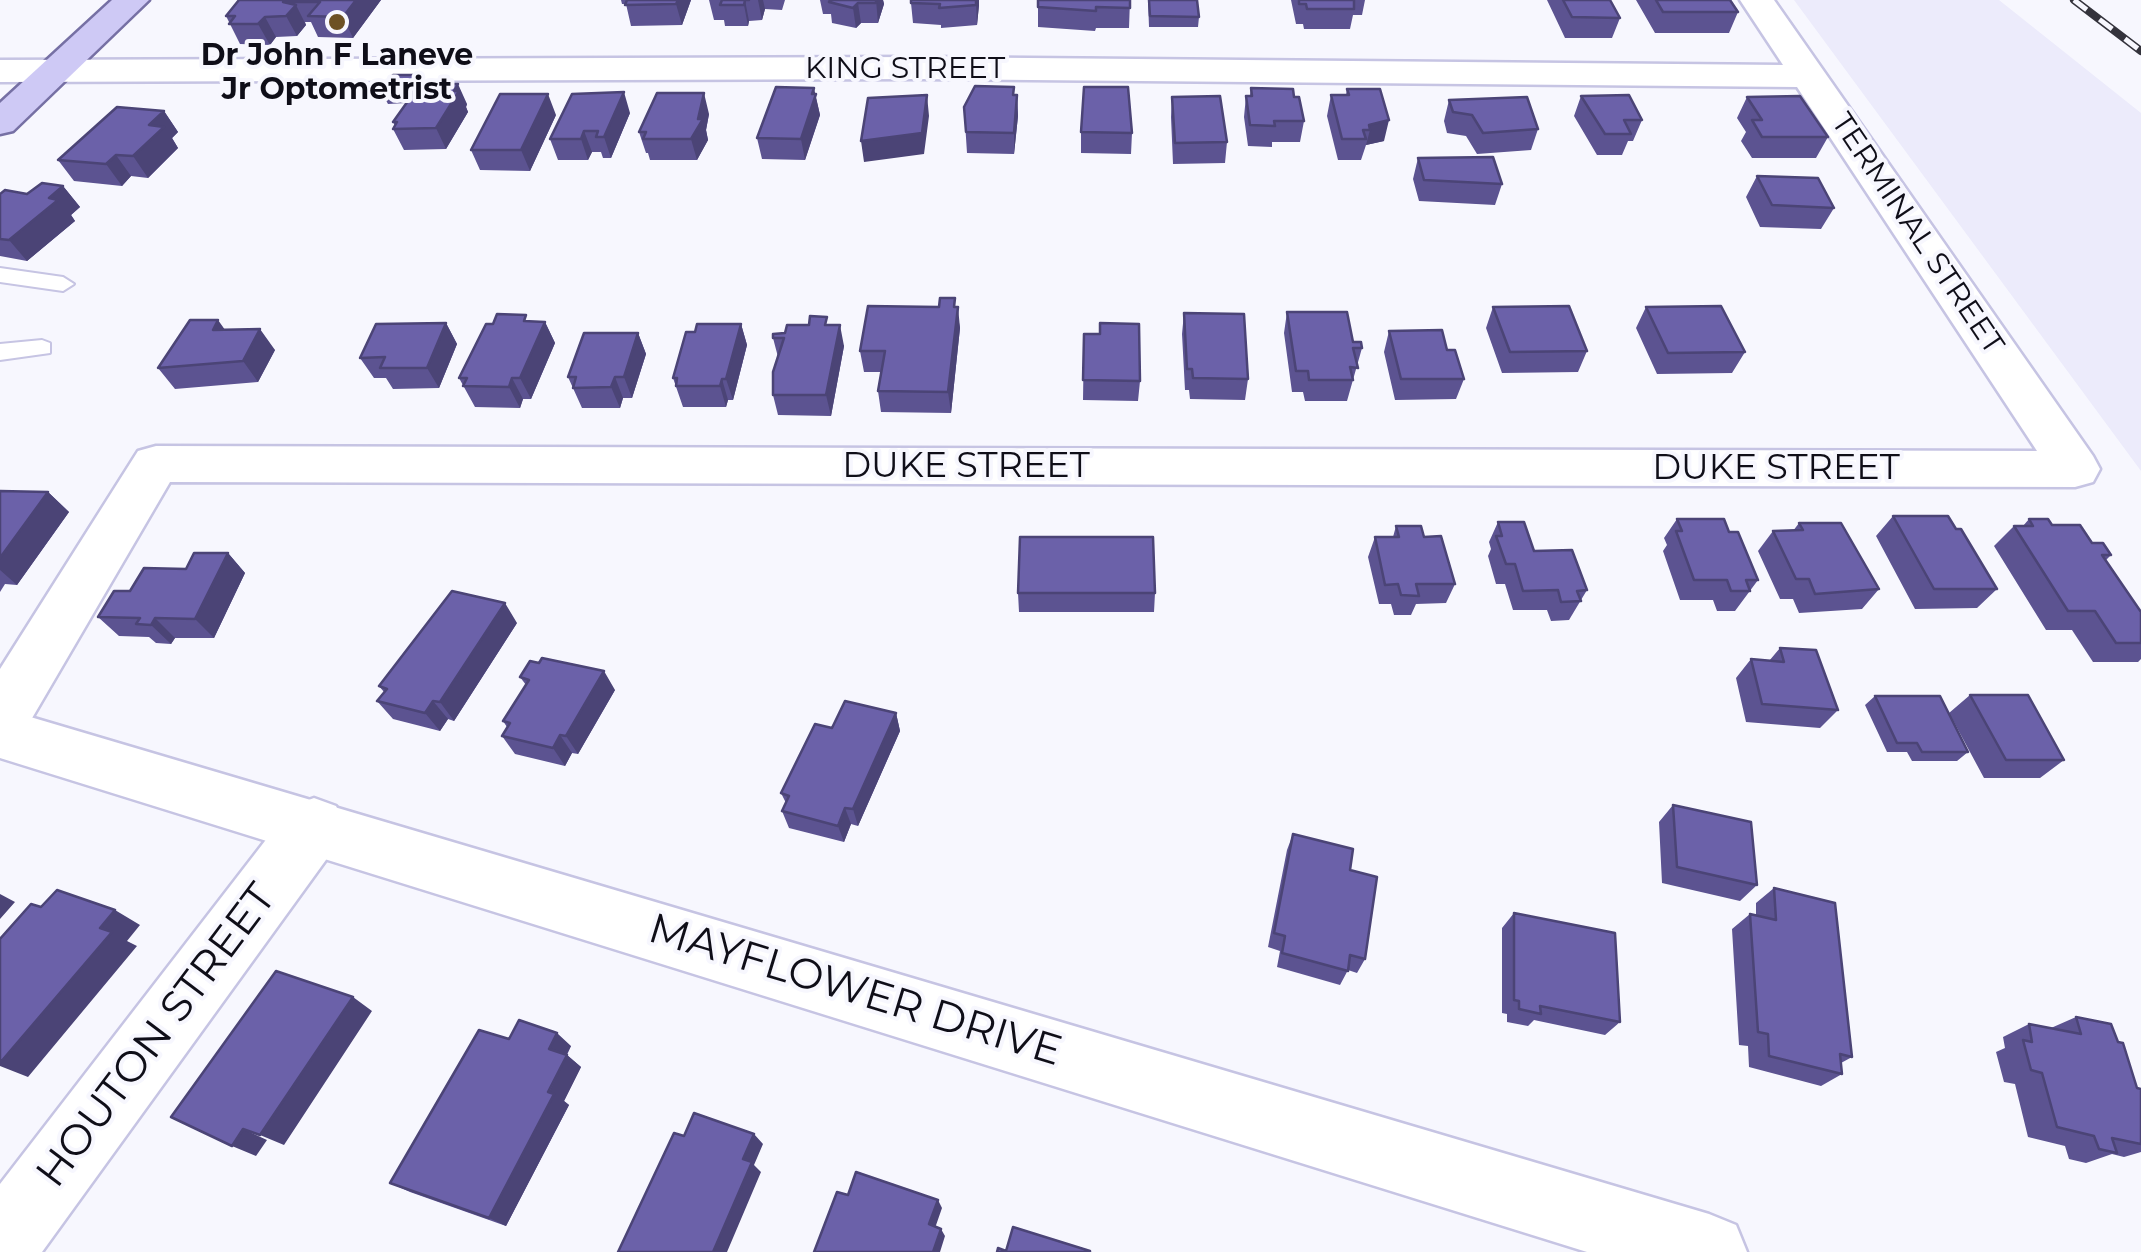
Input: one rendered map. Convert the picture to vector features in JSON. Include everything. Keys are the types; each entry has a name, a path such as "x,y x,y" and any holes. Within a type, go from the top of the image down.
{"main road":[{"path":"0,123 132,0"}],"street":[{"name":"TERMINAL STREET","path":"1757,0 2075,470"},
{"name":"KING STREET","path":"0,71 941,68 1810,76"},
{"name":"DUKE STREET","path":"0,719 156,464 2075,470"},
{"name":"MAYFLOWER DRIVE","path":"0,733 1709,1252"},
{"name":"HOUTON STREET","path":"0,1246 314,826"}],"lane":[{"path":"0,275 63,284"},
{"path":"0,352 42,348"}],"shaded area":[{"path":"1794,0 1999,0 2141,113 2141,471"}],"building":[{"path":"239,0 356,0 343,17 308,16 320,2 283,2 296,5 286,16 265,17 258,24 229,24 235,16 226,16"},
{"path":"627,0 678,0 676,4 625,5"},
{"path":"722,0 745,0 744,5 720,5"},
{"path":"830,0 876,3 858,3 853,8"},
{"path":"911,0 976,0 976,5 939,8 940,4"},
{"path":"1038,0 1130,0 1130,8 1096,7 1096,11 1038,7"},
{"path":"1149,0 1197,0 1199,17 1150,16"},
{"path":"1299,0 1354,0 1354,9 1307,9"},
{"path":"1563,0 1610,0 1620,18 1572,17"},
{"path":"1656,0 1730,0 1738,12 1663,12"},
{"path":"393,75 421,75 412,92 382,93"},
{"path":"420,84 458,84 454,91 459,91 436,128 393,129 397,122 393,122"},
{"path":"975,86 1014,87 1014,133 966,132 964,107"},
{"path":"776,87 814,88 812,94 816,94 801,139 757,138"},
{"path":"1084,87 1128,87 1132,133 1081,132"},
{"path":"1251,88 1293,89 1294,97 1299,97 1304,121 1250,125 1246,96 1252,96"},
{"path":"1347,89 1380,89 1389,120 1369,125 1370,130 1363,130 1366,139 1342,139 1331,95 1349,95"},
{"path":"624,92 604,137 596,137 598,131 584,131 581,139 550,139 572,94"},
{"path":"657,93 704,93 698,119 703,119 691,139 643,139 646,132 639,132"},
{"path":"500,94 548,94 521,150 471,150"},
{"path":"927,95 922,133 861,141 868,98"},
{"path":"1629,95 1642,120 1624,120 1631,134 1605,134 1581,96"},
{"path":"1220,96 1227,142 1175,143 1172,97"},
{"path":"1800,96 1828,137 1762,137 1752,120 1762,120 1747,97"},
{"path":"1527,97 1538,129 1483,133 1472,115 1453,112 1449,100"},
{"path":"117,107 164,111 149,125 164,127 133,156 116,155 106,164 58,160"},
{"path":"1493,157 1502,184 1424,180 1418,158"},
{"path":"1757,176 1818,178 1834,208 1772,205"},
{"path":"42,183 63,186 49,198 58,200 9,240 0,239 0,194 5,190 27,194"},
{"path":"940,298 955,298 954,307 958,307 948,392 878,391 885,351 860,351 868,306 939,307"},
{"path":"1569,306 1587,351 1510,352 1493,307"},
{"path":"1721,306 1745,352 1668,353 1646,307"},
{"path":"1287,312 1347,312 1353,342 1361,342 1362,348 1353,348 1358,368 1350,367 1353,380 1309,380 1308,371 1296,371"},
{"path":"1184,313 1244,314 1248,379 1193,378 1192,369 1187,369"},
{"path":"497,314 526,315 524,321 545,322 520,378 512,378 509,387 463,386 467,378 459,378 486,324 493,324"},
{"path":"810,316 827,317 825,325 840,325 826,395 773,395 773,372 784,338 773,338 773,334 785,333 787,325 809,325"},
{"path":"190,320 218,320 213,330 260,329 243,361 158,368"},
{"path":"446,323 427,368 380,368 385,357 360,358 376,324"},
{"path":"1100,323 1139,324 1140,381 1083,380 1084,334 1100,334"},
{"path":"697,324 741,324 726,379 722,379 720,386 676,386 677,378 673,378 686,332 695,332"},
{"path":"1442,330 1447,350 1455,350 1464,379 1401,379 1389,331"},
{"path":"584,333 638,333 624,377 615,377 611,387 573,388 576,377 568,377"},
{"path":"0,491 48,492 0,558"},
{"path":"1893,516 1948,516 1956,529 1961,529 1997,589 1934,589"},
{"path":"1677,519 1724,519 1729,532 1738,532 1758,580 1746,580 1750,591 1731,591 1727,580 1694,580 1676,531 1682,531"},
{"path":"2029,519 2048,519 2052,525 2080,525 2092,543 2103,543 2111,555 2102,555 2141,612 2141,643 2116,643 2095,611 2068,611 2014,526 2033,526"},
{"path":"1498,522 1524,522 1534,551 1572,550 1587,590 1577,591 1581,601 1561,602 1558,590 1523,591 1515,564 1506,564 1496,536 1502,536"},
{"path":"1799,523 1841,523 1879,589 1815,594 1809,579 1796,579 1773,531 1803,530"},
{"path":"1396,526 1421,526 1424,537 1441,536 1455,584 1416,584 1419,596 1401,595 1398,584 1385,585 1375,537 1399,537"},
{"path":"1020,537 1153,537 1155,593 1018,593"},
{"path":"194,553 228,553 195,619 155,618 151,625 136,624 140,618 98,617 114,591 130,591 144,568 186,569"},
{"path":"452,591 505,603 440,702 433,701 425,713 377,701 387,689 379,686"},
{"path":"1780,648 1816,650 1838,710 1762,704 1751,659 1784,662"},
{"path":"542,658 604,671 566,736 560,735 553,748 502,736 510,723 503,721 529,680 520,677 530,661 539,663"},
{"path":"1970,695 2028,695 2064,760 2006,760"},
{"path":"1875,696 1940,696 1968,752 1922,752 1917,743 1897,743"},
{"path":"845,701 896,713 853,809 845,808 838,826 782,811 789,796 781,793 815,724 832,728"},
{"path":"1673,805 1751,822 1757,885 1677,867"},
{"path":"1293,834 1353,849 1350,870 1377,877 1365,959 1350,955 1348,971 1282,953 1285,936 1274,933"},
{"path":"1774,888 1835,903 1852,1057 1840,1054 1842,1074 1769,1056 1768,1034 1758,1032 1750,914 1776,920"},
{"path":"57,890 115,910 100,928 112,932 0,1063 0,939 31,904 41,907"},
{"path":"1514,913 1615,933 1620,1022 1540,1006 1541,1014 1519,1009 1519,1001 1514,1000"},
{"path":"276,971 353,997 260,1135 243,1129 232,1146 171,1117"},
{"path":"2076,1017 2111,1024 2118,1042 2123,1043 2137,1088 2141,1089 2141,1144 2112,1138 2117,1153 2099,1149 2094,1136 2057,1127 2042,1073 2031,1070 2023,1040 2032,1042 2029,1024 2081,1034"},
{"path":"519,1020 557,1033 549,1049 567,1055 548,1092 554,1094 489,1218 390,1183 479,1030 509,1039"},
{"path":"694,1113 754,1134 743,1159 752,1162 713,1252 618,1252 674,1133 684,1136"},
{"path":"856,1172 938,1200 929,1224 941,1229 933,1252 814,1252 837,1192 848,1195"},
{"path":"1013,1227 1090,1252 997,1252 998,1248 1006,1251"}],"railway":[{"path":"2074,0 2141,51"}],"place":[{"name":"Dr John F Laneve Jr Optometrist","path":"337,22"}]}
